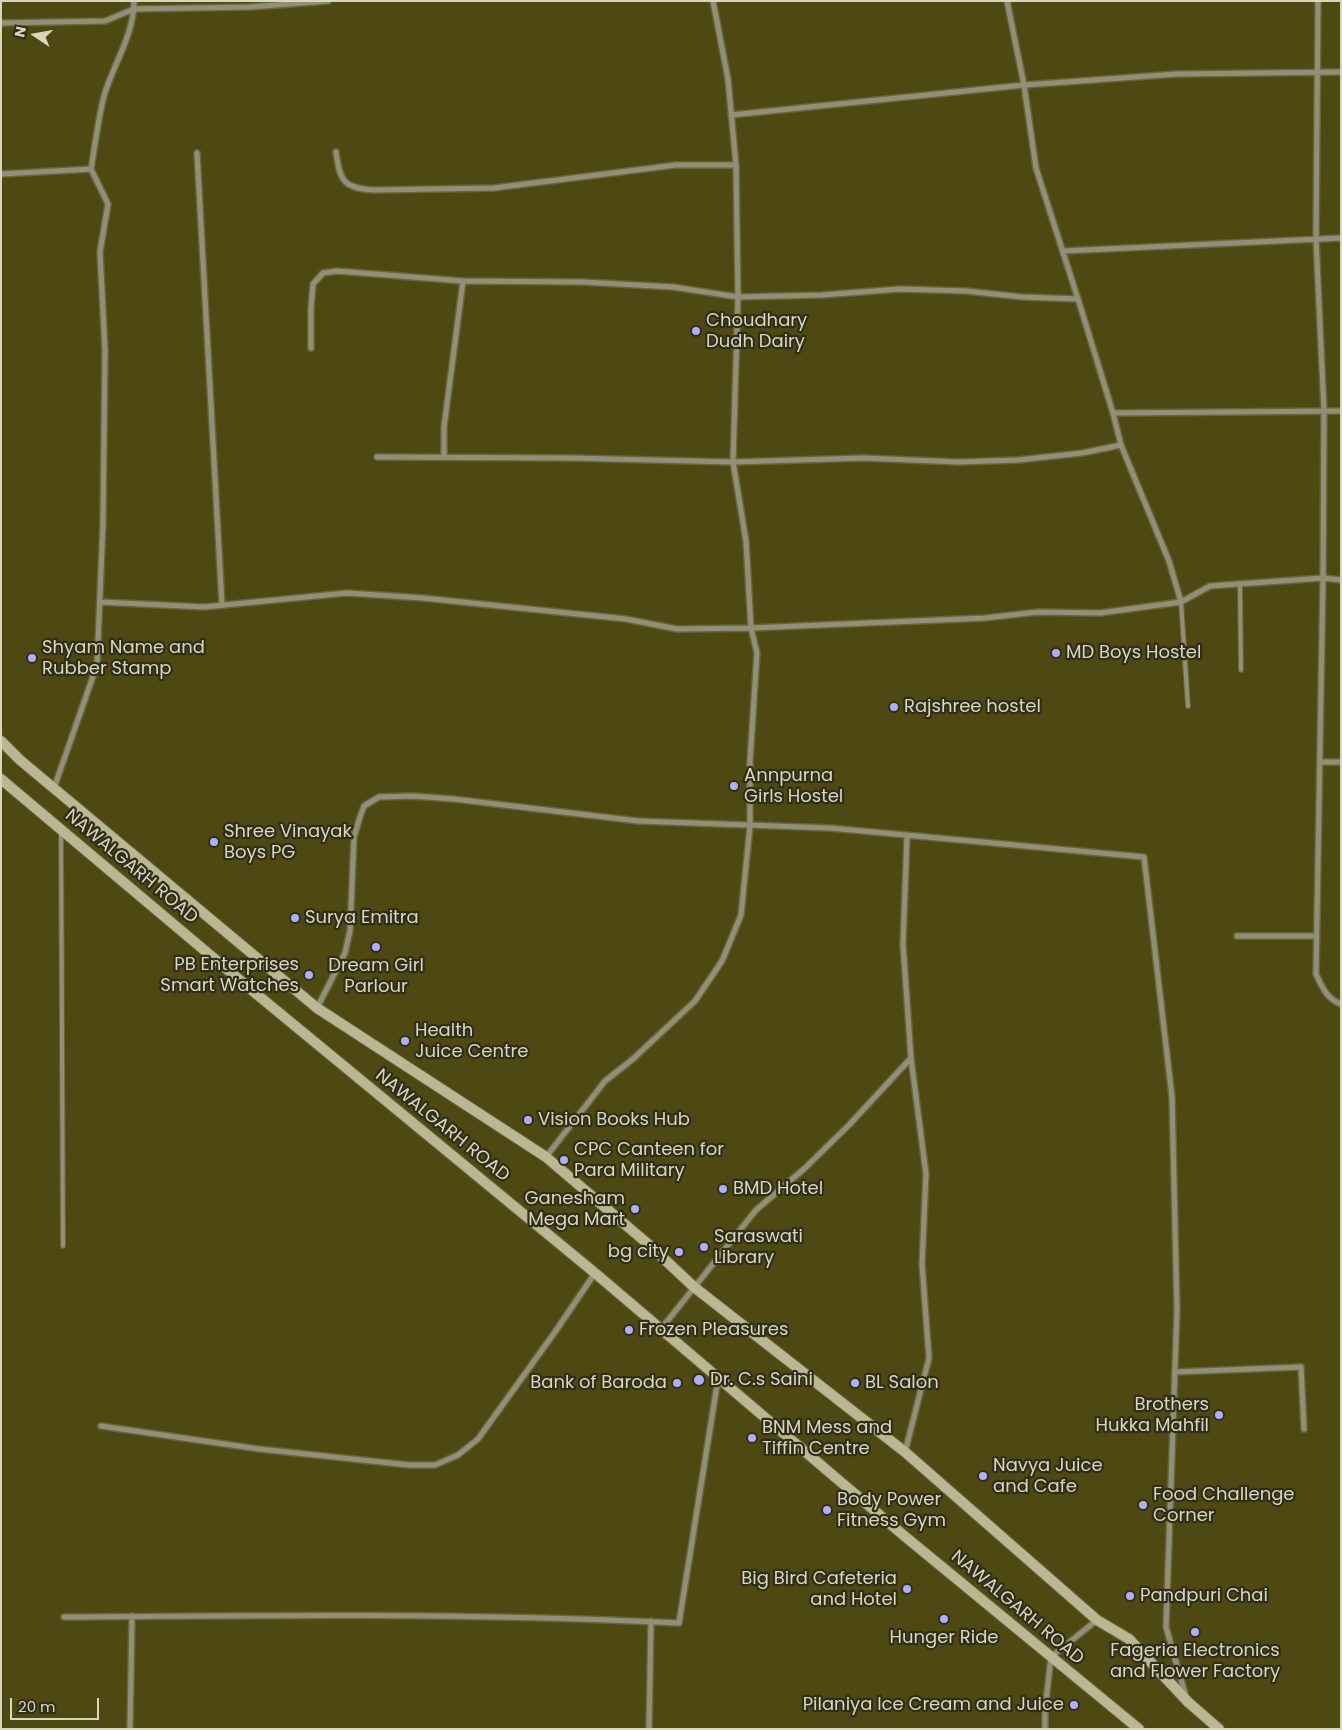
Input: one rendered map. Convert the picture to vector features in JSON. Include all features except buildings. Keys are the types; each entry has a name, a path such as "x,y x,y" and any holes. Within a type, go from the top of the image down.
{"street":[{"path":"54,788 97,665 104,523 106,350 100,252 108,204 91,169 104,96 124,44 134,10 134,1"},
{"path":"1,23 105,21 134,10 250,7 328,1"},
{"path":"546,1157 605,1081 632,1059 694,1001 722,961 741,915 750,826 750,761 757,653 751,628 746,540 733,462 738,297 736,164 728,80 713,1"},
{"path":"1007,1 1024,86 1036,168 1114,413 1122,445 1169,561 1181,602"},
{"path":"1318,1 1316,239 1324,411 1316,974 1322,988 1333,1002 1341,1004"},
{"path":"731,115 1024,86 1177,74 1341,72"},
{"path":"336,152 339,172 344,182 360,189 374,190 494,188 676,165 736,164"},
{"path":"197,153 222,604"},
{"path":"1,174 91,169"},
{"path":"1063,251 1341,238"},
{"path":"311,348 313,284 323,273 337,271 463,282 583,282 674,287 738,297 822,295 900,289 1078,299"},
{"path":"444,457 444,427 463,282"},
{"path":"1114,413 1341,411"},
{"path":"377,457 580,458 733,462 864,458 958,462 1018,460 1082,453 1122,445"},
{"path":"100,602 204,607 347,593 423,598 626,619 677,629 751,628 985,618 1038,612 1100,612 1181,602 1210,586 1323,578 1341,580"},
{"path":"1,740 20,760 318,1008 546,1157 648,1244 694,1287 905,1452 1097,1620 1129,1639 1188,1702 1219,1729"},
{"path":"1320,762 1341,762"},
{"name":"NAWALGARH ROAD","path":"1,779 595,1273 902,1534 1139,1729"},
{"path":"318,1008 345,953 350,931 354,837 364,806 379,797 412,796 536,808 638,821 830,828 1144,857 1172,1097 1177,1310 1166,1628 1188,1702"},
{"path":"905,1452 930,1358 922,1264 926,1174 911,1058 903,944 907,836"},
{"path":"1237,936 1317,936"},
{"path":"661,1329 756,1210 804,1169 849,1125 911,1058"},
{"path":"101,1426 268,1450 409,1465 435,1465 458,1455 478,1439 595,1273"},
{"path":"1175,1372 1301,1367 1304,1429"},
{"path":"64,1617 319,1615 573,1618 679,1623 719,1378"},
{"path":"130,1729 132,1616"},
{"path":"1045,1729 1045,1710 1051,1657 1097,1620"},
{"path":"649,1729 651,1621"}],"lane":[{"path":"1240,584 1241,670"},
{"path":"1181,602 1188,706"},
{"path":"61,829 63,1246"}],"place":[{"name":"Choudhary Dudh Dairy","path":"696,331"},
{"name":"MD Boys Hostel","path":"1056,653"},
{"name":"Shyam Name and Rubber Stamp","path":"32,658"},
{"name":"Rajshree hostel","path":"894,707"},
{"name":"Annpurna Girls Hostel","path":"734,786"},
{"name":"Shree Vinayak Boys PG","path":"214,842"},
{"name":"Surya Emitra","path":"295,918"},
{"name":"Dream Girl Parlour","path":"376,947"},
{"name":"PB Enterprises Smart Watches","path":"309,975"},
{"name":"Health Juice Centre","path":"405,1041"},
{"name":"Vision Books Hub","path":"528,1120"},
{"name":"CPC Canteen for Para Military","path":"564,1160"},
{"name":"BMD Hotel","path":"723,1189"},
{"name":"Ganesham Mega Mart","path":"635,1209"},
{"name":"Saraswati Library","path":"704,1247"},
{"name":"bg city","path":"679,1252"},
{"name":"Frozen Pleasures","path":"629,1330"},
{"name":"Dr. C.s Saini","path":"699,1380"},
{"name":"Bank of Baroda","path":"677,1383"},
{"name":"BL Salon","path":"855,1383"},
{"name":"Brothers Hukka Mahfil","path":"1219,1415"},
{"name":"BNM Mess and Tiffin Centre","path":"752,1438"},
{"name":"Navya Juice and Cafe","path":"983,1476"},
{"name":"Food Challenge Corner","path":"1143,1505"},
{"name":"Body Power Fitness Gym","path":"827,1510"},
{"name":"Big Bird Cafeteria and Hotel","path":"907,1589"},
{"name":"Pandpuri Chai","path":"1130,1596"},
{"name":"Hunger Ride","path":"944,1619"},
{"name":"Fageria Electronics and Flower Factory","path":"1195,1632"},
{"name":"Pilaniya Ice Cream and Juice","path":"1074,1705"}]}
